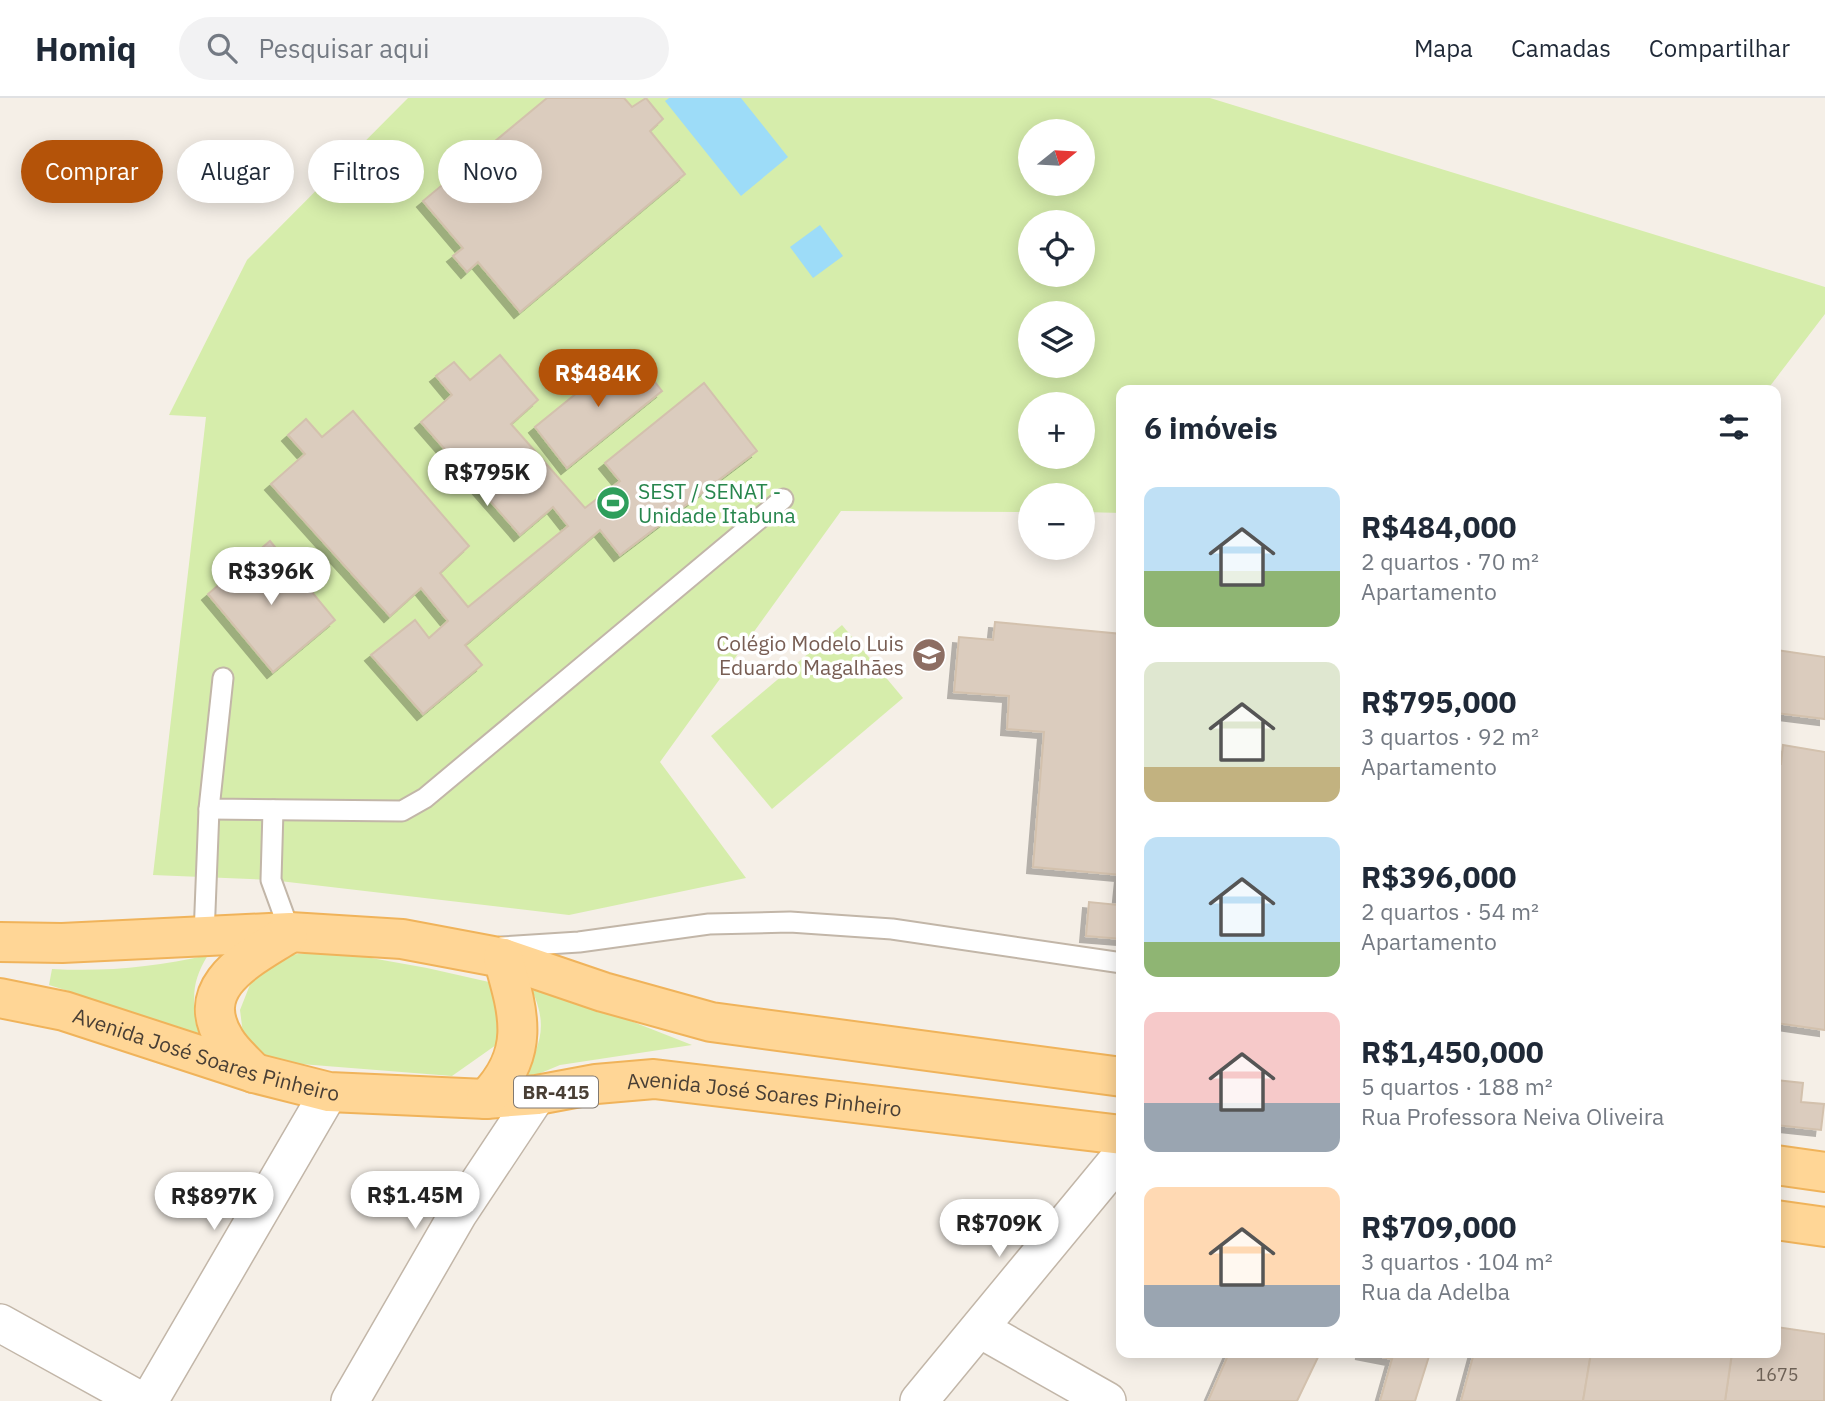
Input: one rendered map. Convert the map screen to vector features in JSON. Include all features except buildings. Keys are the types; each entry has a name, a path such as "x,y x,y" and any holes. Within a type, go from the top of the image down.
{"main road":[{"path":"254,1073 224,1040 216,1013 217,991 232,970 290,932"},
{"path":"0,942 62,943 290,932 402,939 503,958 603,992 711,1022 1116,1076"},
{"path":"486,1099 504,1081 517,1047 517,1005 503,958"},
{"name":"Avenida José Soares Pinheiro","path":"0,998 64,1012 254,1073 329,1092 486,1099 654,1079 697,1082 1116,1134"},
{"path":"1781,1166 1825,1171"},
{"path":"1781,1221 1825,1227"}],"street":[{"path":"149,1401 329,1092"},
{"path":"350,1401 458,1213 537,1095"},
{"path":"919,1401 1116,1161"},
{"path":"0,1323 141,1401"},
{"path":"980,1329 1107,1401"}],"lane":[{"path":"209,809 402,811 425,798 783,499"},
{"path":"204,936 209,809 223,678"},
{"path":"272,810 271,880 290,932"},
{"path":"457,950 579,942 709,924 790,922 892,929 1116,962"}],"green space":[{"name":"SEST / SENAT - Unidade Itabuna","path":"408,98 1210,98 1825,287 1825,314 1771,385 1116,385 1116,513 1095,512 1095,483 1018,483 1018,512 841,511 660,762 746,878 569,915 271,880 153,875 206,417 169,415 247,260 308,199 308,203 424,203 424,140 366,140"},
{"path":"842,625 903,698 772,809 711,736"},
{"path":"332,951 489,982 501,1018 496,1045 452,1076 288,1063 258,1053 243,1034 240,1010 253,977 276,956"},
{"path":"208,955 198,976 194,995 200,1037 121,1014 81,995 49,985 52,969 130,968"},
{"path":"532,990 590,1005 692,1045 560,1065 524,1080 538,1046 541,1026"}],"water":[{"path":"669,98 741,98 788,157 741,196 665,101"},
{"path":"820,225 843,256 813,278 790,247"}],"place":[{"name":"SEST / SENAT - Unidade Itabuna","path":"613,503"},
{"name":"Colégio Modelo Luis Eduardo Magalhães","path":"929,655"}]}
